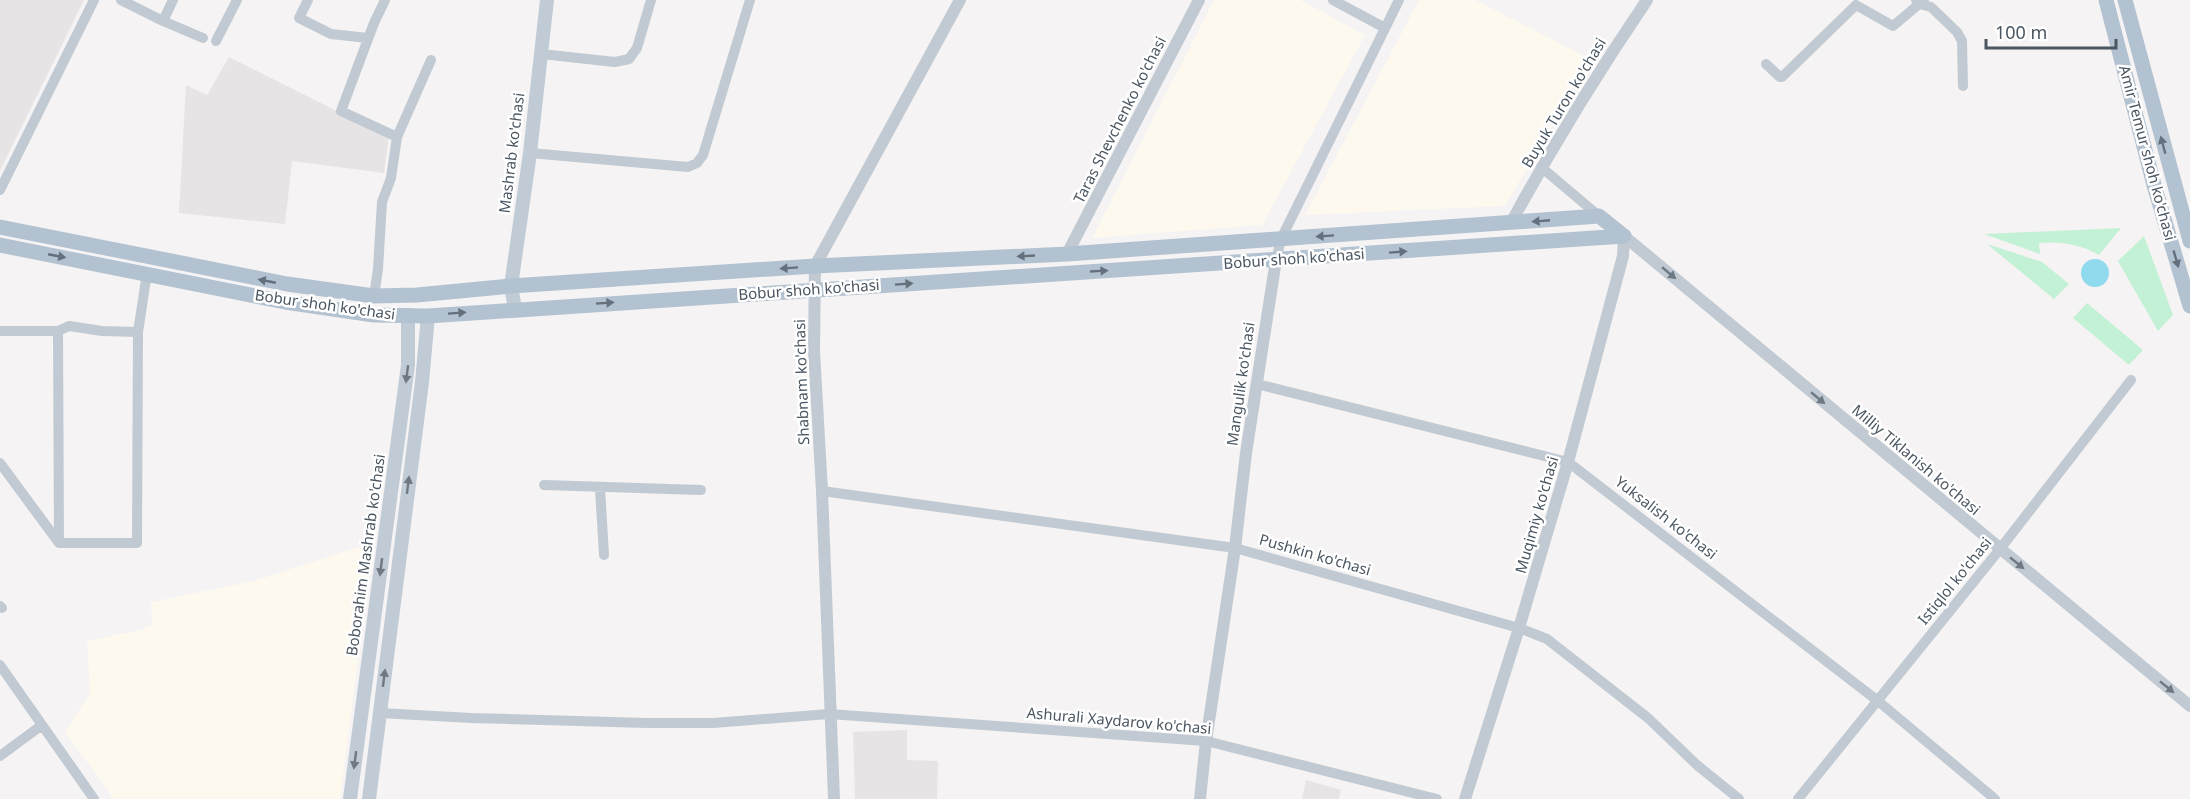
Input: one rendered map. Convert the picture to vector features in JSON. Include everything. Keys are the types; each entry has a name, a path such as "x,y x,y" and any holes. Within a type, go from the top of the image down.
{"main road":[{"name":"Mashrab ko'chasi","path":"515,309 511,286 530,153 547,0"},
{"name":"Amir Temur shoh ko'chasi","path":"2106,0 2154,185 2190,306"},
{"name":"Amir Temur shoh ko'chasi","path":"2125,0 2190,241"},
{"path":"2154,185 2172,180"},
{"name":"Bobur shoh ko'chasi","path":"0,227 287,284 374,296 417,295 511,286 814,266 1067,254 1599,216"},
{"path":"1599,216 1624,236"},
{"name":"Bobur shoh ko'chasi","path":"0,245 285,302 374,315 428,316 1624,236"},
{"name":"Boborahim Mashrab ko'chasi","path":"350,799 408,365 408,315"},
{"path":"369,799 422,382 428,316"},
{"path":"371,640 389,642"}],"street":[{"path":"0,190 94,0"},
{"path":"121,0 203,38"},
{"path":"163,21 173,0"},
{"path":"216,41 237,0"},
{"path":"308,0 299,18 331,34 368,38"},
{"path":"385,0 340,111 397,137"},
{"path":"541,54 615,62 628,58 637,48 651,0"},
{"path":"530,153 688,167 697,164 703,155 750,0"},
{"path":"814,266 960,0"},
{"name":"Taras Shevchenko ko'chasi","path":"1067,254 1199,0"},
{"path":"1333,0 1384,28"},
{"name":"Mangulik ko'chasi","path":"1200,799 1206,741 1257,384 1281,239 1399,0"},
{"name":"Buyuk Turon ko'chasi","path":"1511,223 1541,167 1647,0"},
{"path":"1766,64 1780,77 1782,76 1856,5 1893,26 1920,1 1931,7 1957,32 1962,41 1963,86"},
{"path":"374,296 382,202 391,178 397,137 431,60"},
{"path":"1541,167 1599,216"},
{"name":"Muqimiy ko'chasi","path":"1464,799 1519,628 1568,462 1623,256 1624,236"},
{"name":"Milliy Tiklanish ko'chasi","path":"1624,236 2190,706"},
{"name":"Shabnam ko'chasi","path":"814,266 814,351 834,799"},
{"path":"58,543 137,543 138,332 147,273"},
{"path":"0,331 58,331 69,326 102,331 138,332"},
{"path":"58,331 58,543"},
{"name":"Istiqlol ko'chasi","path":"1798,799 2000,549 2131,380"},
{"name":"Yuksalish ko'chasi","path":"1257,384 1568,462 1878,701 1995,799"},
{"path":"0,464 58,543"},
{"path":"544,485 701,490"},
{"path":"600,488 604,555"},
{"name":"Pushkin ko'chasi","path":"822,491 1235,548 1519,628 1547,639 1648,718 1697,765 1739,799"},
{"path":"0,665 94,799"},
{"name":"Ashurali Xaydarov ko'chasi","path":"380,713 647,723 713,723 830,714 1206,741 1437,799"},
{"path":"0,756 42,726"}],"shaded area":[{"path":"0,0 84,0 0,171"},
{"path":"1214,0 1300,0 1365,35 1262,225 1092,238"},
{"path":"1419,0 1475,0 1591,59 1505,206 1305,215"},
{"path":"229,57 389,137 384,173 292,161 285,224 179,213 186,85 207,95"},
{"path":"373,542 340,799 114,799 65,732 90,693 87,641 140,630 152,625 151,602 254,581"},
{"path":"907,730 907,760 938,761 937,799 855,799 853,732"},
{"path":"1306,780 1341,790 1339,799 1302,799"}],"green space":[{"path":"2121,228 2099,255 2077,246 2055,242 2039,243 2040,254 1984,234"},
{"path":"2144,236 2173,315 2158,331 2118,261"},
{"path":"1987,244 2042,262 2069,284 2054,299"},
{"path":"2087,303 2143,350 2129,365 2073,318"}],"water":[{"path":"2095,259 2105,263 2109,273 2105,283 2095,287 2085,283 2081,273 2085,263"}]}
